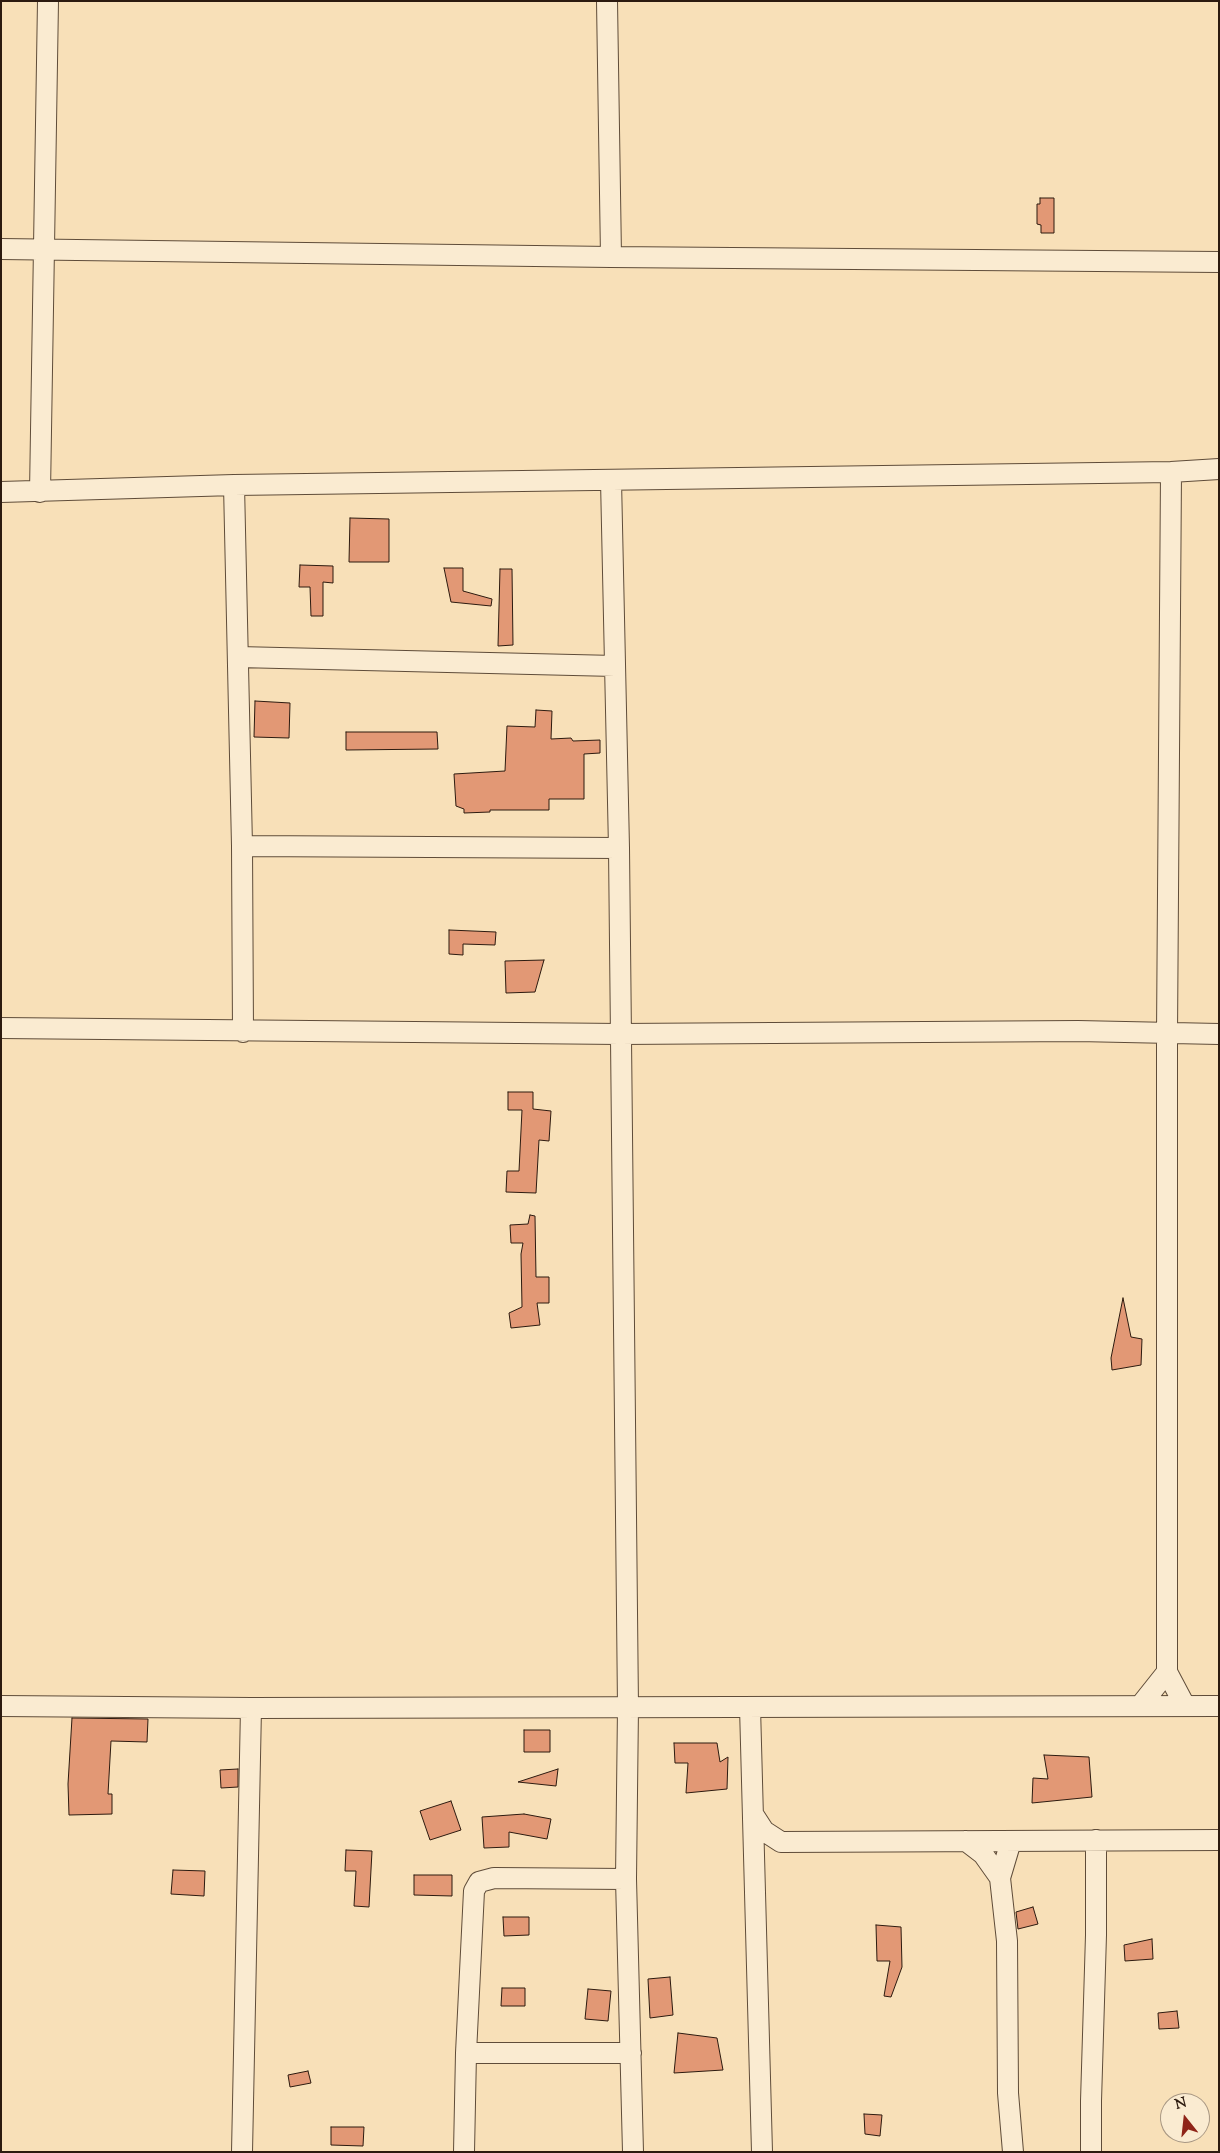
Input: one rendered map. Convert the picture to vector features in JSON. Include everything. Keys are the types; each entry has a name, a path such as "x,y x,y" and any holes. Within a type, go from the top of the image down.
{"street":[{"path":"40,492 48,1"},
{"path":"607,1 611,257"},
{"path":"1,249 1219,262"},
{"path":"1,492 234,485 1171,472 1219,469"},
{"path":"1171,472 1167,1034 1167,1672 1185,1706"},
{"path":"611,480 619,848 628,1707 626,1879 633,2152"},
{"path":"234,485 242,846 243,1032"},
{"path":"238,656 615,666"},
{"path":"242,846 619,848"},
{"path":"1,1028 243,1032 620,1034 1078,1030 1219,1034"},
{"path":"1140,1706 1167,1672"},
{"path":"1,1706 251,1708 1219,1706"},
{"path":"750,1707 762,2152"},
{"path":"242,2152 251,1708"},
{"path":"753,1814 764,1832 781,1842 1219,1840"},
{"path":"1091,2152 1096,1934 1096,1840"},
{"path":"966,1841 983,1854 1000,1878"},
{"path":"1010,1841 1000,1878 1007,1942 1008,2094 1013,2152"},
{"path":"755,1874 781,1842"},
{"path":"464,2152 466,2053 474,1890 479,1882 494,1878 626,1879"},
{"path":"466,2053 631,2053"}],"building":[{"path":"1040,198 1054,198 1054,233 1041,233 1041,225 1037,224 1037,204 1040,204"},
{"path":"350,518 389,519 389,562 349,562"},
{"path":"300,565 333,566 333,583 323,582 323,616 311,616 310,587 299,587"},
{"path":"444,568 463,568 463,591 492,599 491,606 451,602"},
{"path":"500,569 512,569 513,645 498,646"},
{"path":"255,701 290,703 289,738 254,737"},
{"path":"536,710 552,711 551,739 571,738 573,741 600,740 600,753 584,754 584,799 549,799 549,810 490,810 490,812 464,813 464,809 456,806 454,774 505,771 507,726 535,727"},
{"path":"346,732 437,732 438,749 346,750"},
{"path":"449,930 496,932 495,945 463,944 463,955 449,954"},
{"path":"544,960 535,992 506,993 505,961"},
{"path":"508,1092 533,1092 533,1109 551,1111 549,1141 539,1140 536,1193 506,1192 507,1171 519,1171 522,1110 508,1110"},
{"path":"530,1215 535,1216 536,1277 549,1277 549,1303 537,1303 540,1325 511,1328 509,1313 522,1307 521,1254 523,1243 511,1243 510,1225 528,1224"},
{"path":"1123,1298 1131,1337 1142,1339 1141,1365 1112,1370 1111,1358"},
{"path":"72,1718 148,1719 147,1742 111,1741 108,1794 112,1794 112,1814 69,1815 68,1784"},
{"path":"524,1730 550,1730 550,1752 524,1752"},
{"path":"674,1743 717,1743 720,1762 728,1757 727,1789 686,1793 688,1763 675,1763"},
{"path":"1044,1755 1089,1757 1092,1797 1032,1803 1033,1778 1048,1779"},
{"path":"238,1769 238,1787 221,1788 220,1770"},
{"path":"558,1769 556,1786 518,1782"},
{"path":"451,1801 461,1830 430,1840 420,1811"},
{"path":"524,1814 551,1819 547,1839 509,1832 509,1847 484,1848 482,1817"},
{"path":"346,1850 372,1851 369,1907 354,1906 356,1871 345,1871"},
{"path":"173,1870 205,1871 204,1896 171,1894"},
{"path":"414,1875 452,1875 452,1896 414,1895"},
{"path":"1033,1907 1038,1924 1018,1929 1016,1912"},
{"path":"503,1917 529,1917 529,1935 504,1936"},
{"path":"876,1925 901,1927 902,1967 891,1997 884,1996 890,1961 877,1961"},
{"path":"1152,1939 1153,1959 1125,1961 1124,1945"},
{"path":"670,1977 673,2015 650,2018 648,1979"},
{"path":"502,1988 525,1988 525,2006 501,2006"},
{"path":"588,1989 611,1991 608,2021 585,2019"},
{"path":"1177,2011 1179,2028 1159,2029 1158,2013"},
{"path":"678,2033 717,2038 723,2070 674,2073"},
{"path":"308,2071 311,2083 290,2087 288,2075"},
{"path":"864,2114 882,2115 880,2136 865,2134"},
{"path":"331,2127 364,2127 363,2146 331,2145"}]}
